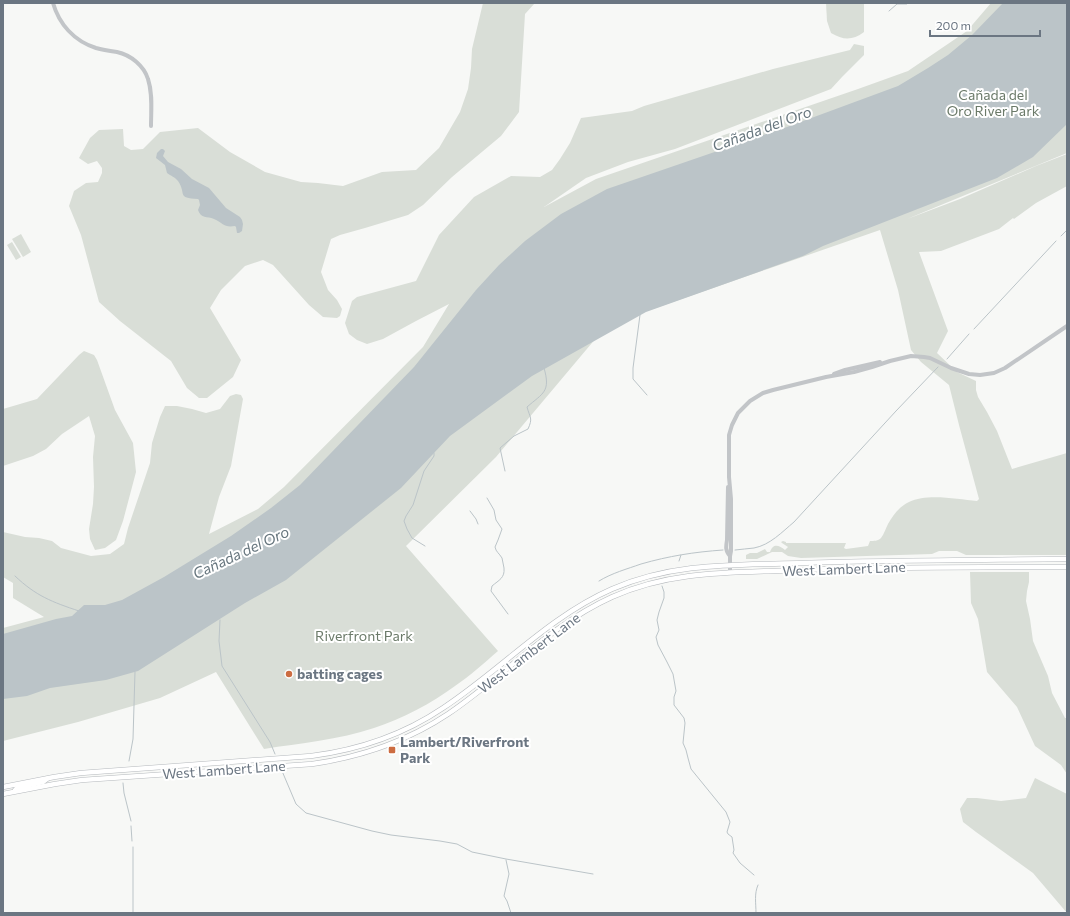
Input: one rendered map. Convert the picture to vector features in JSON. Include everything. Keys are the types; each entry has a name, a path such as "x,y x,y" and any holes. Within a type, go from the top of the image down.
{"main road":[{"name":"West Lambert Lane","path":"3,787 48,778 96,771 308,757 363,746 401,732 442,709 566,614 601,594 627,583 660,573 696,567 881,560 1067,559"},
{"name":"West Lambert Lane","path":"3,794 87,779 312,764 365,753 400,740 446,715 571,620 604,601 630,590 662,580 696,574 883,568 1067,567"},
{"path":"14,792 17,788 43,782 48,778"}],"street":[{"path":"53,3 61,22 75,37 95,48 123,54 132,58 142,68 148,78 150,86 151,126"},
{"path":"730,573 730,430 734,420 743,407 750,401 764,393 826,377 845,370 906,357 920,356 930,358 968,374 980,375 994,373 1006,368 1067,326"}],"green space":[{"path":"483,3 535,3 525,14 519,112 501,136 452,177 423,205 408,215 331,239 321,272 328,290 337,300 342,309 340,316 337,318 323,317 309,305 273,265 263,260 245,266 221,290 210,308 241,360 233,377 207,398 199,398 187,388 171,361 120,321 99,302 81,235 69,206 74,191 86,183 98,182 102,173 102,168 97,161 88,164 79,158 90,138 99,130 123,129 124,146 131,150 143,149 160,132 198,128 230,152 265,172 301,182 343,186 382,172 416,170 439,148 460,112 468,89 472,49"},
{"path":"826,3 864,3 864,32 851,38 840,37 831,33 827,21"},
{"name":"Riverfront Park","path":"991,3 1067,3 1067,153 907,219 960,199 1067,154 1067,186 1036,203 999,229 941,251 919,252 948,331 937,353 957,372 976,381 978,397 997,431 1012,469 1067,453 1067,555 966,555 957,551 939,551 932,554 801,558 788,556 782,552 772,552 757,559 746,559 746,555 750,553 757,553 765,549 767,552 770,552 774,546 781,547 785,550 788,547 781,542 783,541 786,543 846,543 844,548 846,549 868,546 870,541 881,538 894,514 900,508 916,499 933,497 977,501 979,499 949,385 921,362 911,350 898,290 880,230 624,319 602,331 496,457 406,546 498,651 461,682 427,704 395,720 361,732 264,749 216,672 160,698 78,722 3,741 3,628 44,617 13,598 13,583 3,577 3,532 52,541 61,548 91,556 110,554 124,544 150,463 152,443 165,406 177,406 206,413 220,409 230,396 236,394 241,395 243,399 231,466 219,497 209,534 258,509 284,487 423,347 449,304 383,339 367,344 357,340 349,334 345,323 352,301 357,297 416,281 439,235 474,197 511,176 540,177 552,170 570,143 581,118 632,111 644,106 773,69 850,50 854,44 864,46 864,55 831,89 675,149 628,162 586,178 544,207 596,179 908,71 967,31"},
{"path":"21,234 31,252 23,257 12,239"},
{"path":"12,242 21,257 16,260 7,245"},
{"path":"84,351 94,355 97,360 115,410 133,443 136,472 123,521 116,540 105,548 95,550 90,539 89,529 93,504 93,457 95,436 89,416 62,434 46,449 33,456 3,466 3,409 37,399"},
{"path":"970,572 1029,572 1026,601 1033,641 1048,676 1052,693 1065,718 1067,718 1067,774 1061,765 1035,746 1017,707 987,672 978,619 971,603"},
{"path":"1035,778 1067,794 1067,913 1033,873 963,822 960,809 967,798 1001,801 1026,798"}],"water":[{"name":"Cañada del Oro River Park","path":"1003,3 1067,3 1067,124 1033,157 997,178 823,246 803,256 646,312 532,376 450,436 401,488 286,580 245,603 138,671 106,680 50,688 27,696 3,699 3,634 72,616 84,605 105,605 122,600 164,577 231,536 271,508 300,485 414,367 476,290 499,265 525,241 561,214 607,189 787,127 898,86 948,55 972,35"},
{"path":"161,149 165,151 163,156 168,162 181,169 192,179 209,188 226,208 240,217 243,224 242,231 237,233 235,226 226,226 214,219 204,217 199,213 199,200 184,196 181,185 167,173 165,165 156,158 157,153"}],"waterway":[{"path":"889,11 897,4 908,3"},
{"path":"1061,236 1067,230"},
{"path":"974,329 1056,241"},
{"path":"640,315 633,379 647,395"},
{"path":"947,359 969,334"},
{"path":"735,550 754,548 765,544 776,538 794,522 938,367"},
{"path":"505,471 500,448 514,436 528,429 531,420 527,407 541,395 546,387 547,382 544,368"},
{"path":"425,546 412,538 404,521 413,505 424,471 434,456 434,453"},
{"path":"487,498 494,510 496,520 502,529 495,547 502,558 504,568 504,574 492,586 491,591 508,614"},
{"path":"470,511 478,524"},
{"path":"599,581 620,571 651,561 682,555 723,550"},
{"path":"679,561 681,555"},
{"path":"15,576 30,589 45,598 79,611"},
{"path":"662,586 664,598 657,620 659,630 656,637 658,645 673,674 676,691 674,705 684,718 683,743 691,769 726,812 730,822 727,832 732,837 733,853 740,863 754,875"},
{"path":"220,620 219,641 222,666 270,742 275,754"},
{"path":"129,761 133,739 135,672"},
{"path":"282,771 296,804 306,813 372,831 457,844 472,852 593,874"},
{"path":"123,783 131,821"},
{"path":"131,826 132,841"},
{"path":"133,847 133,913"},
{"path":"506,860 509,874 504,896 511,913"},
{"path":"756,913 756,895 758,885"}],"place":[{"name":"batting cages","path":"289,674"},
{"name":"Lambert/Riverfront Park","path":"392,750"}],"water label":[{"name":"Cañada del Oro","path":"762,129"},
{"name":"Cañada del Oro","path":"241,553"}]}
